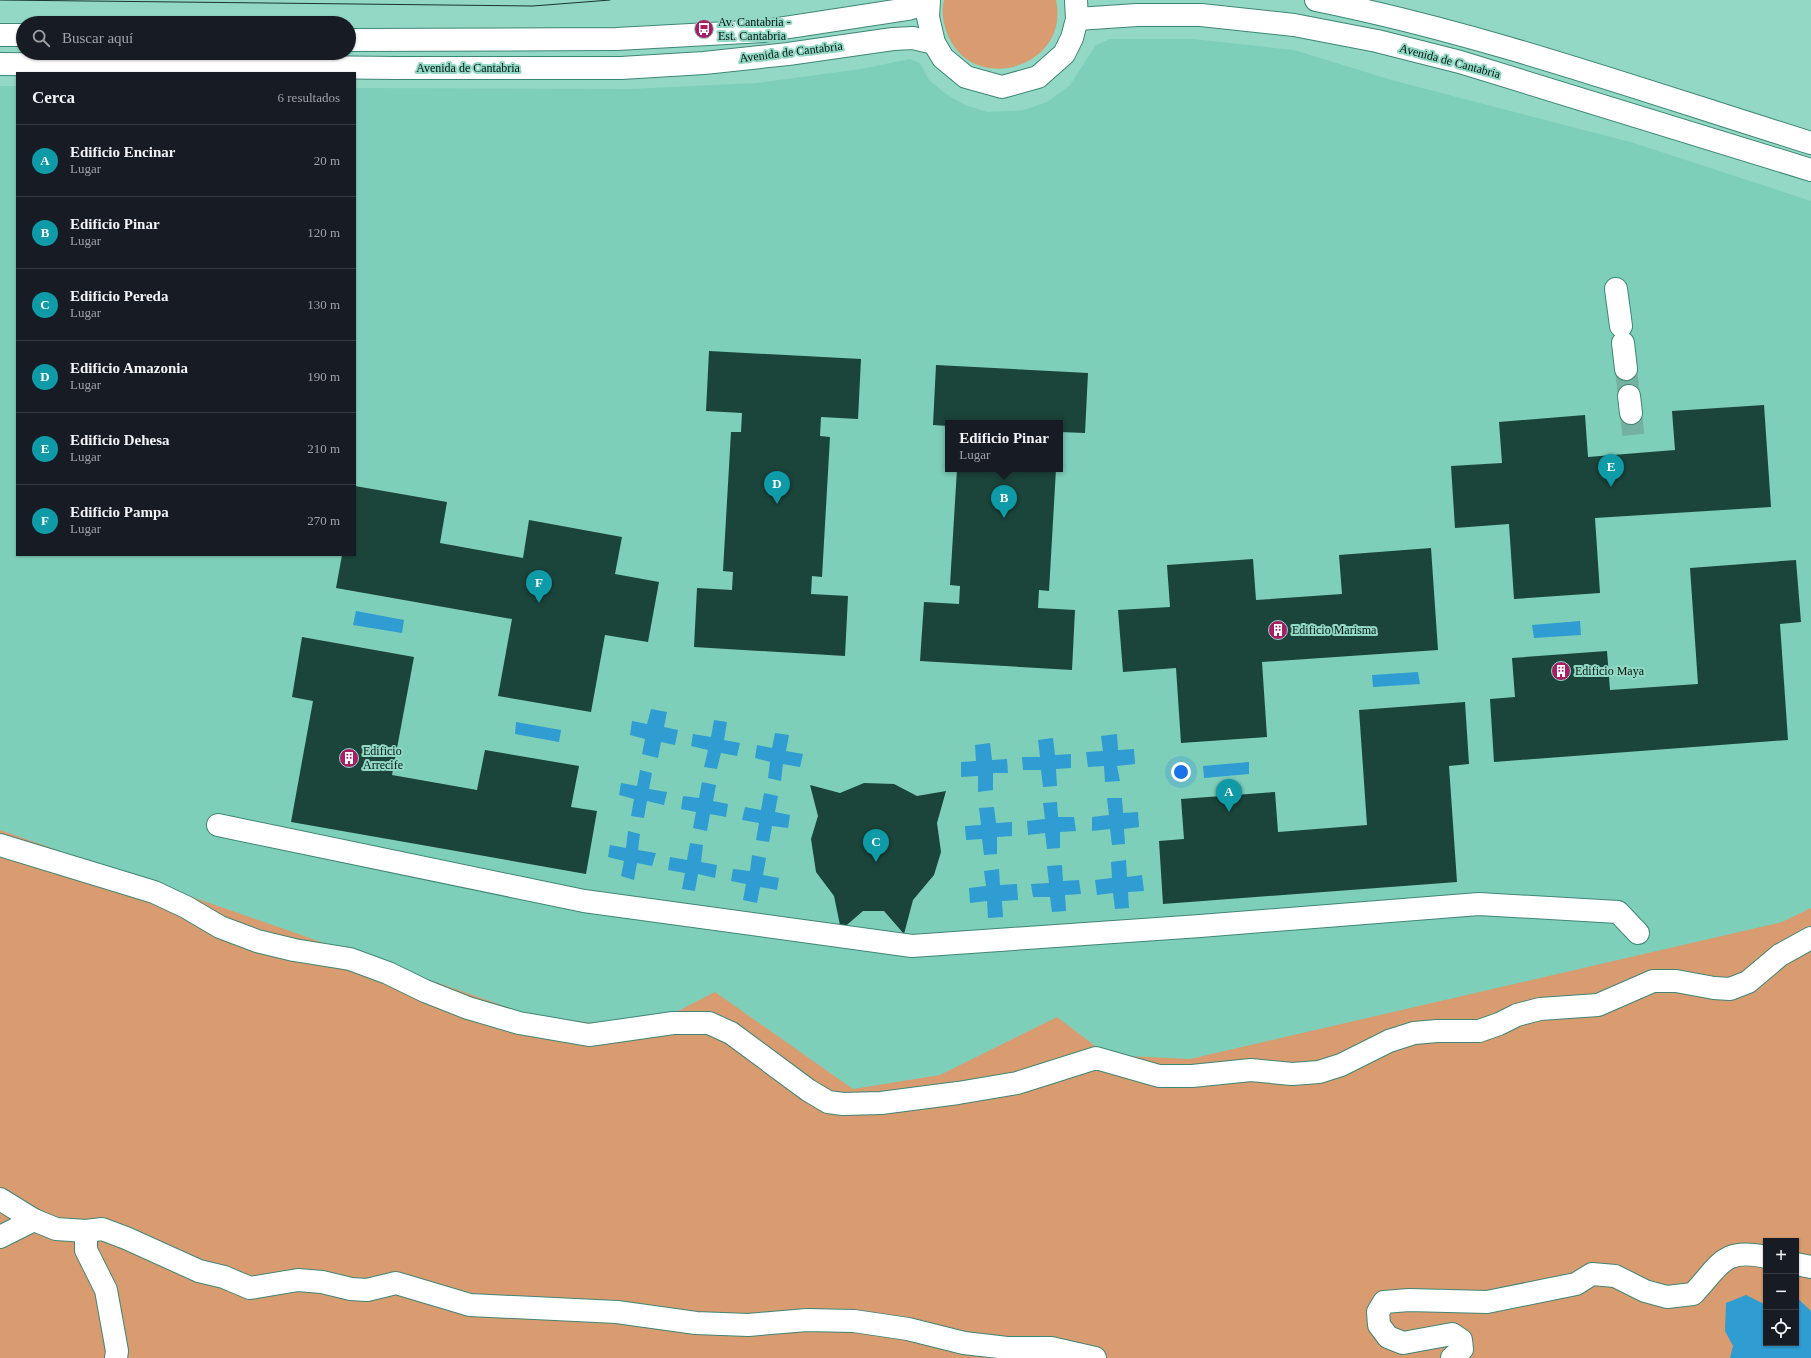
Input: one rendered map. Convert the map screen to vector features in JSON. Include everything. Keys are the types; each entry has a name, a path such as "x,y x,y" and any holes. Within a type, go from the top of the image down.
{"street":[{"path":"1316,0 1378,12 1462,34 1811,143"},
{"path":"928,1 928,18 934,43 943,58 966,77 1002,87 1038,77 1064,54 1072,38 1077,9"},
{"name":"Avenida de Cantabria","path":"356,40 617,39 764,31 908,9 928,1"},
{"name":"Avenida de Cantabria","path":"1077,9 1137,15 1201,15 1294,25 1377,41 1460,62 1811,170"},
{"path":"0,35 16,35"},
{"name":"Avenida de Cantabria","path":"0,64 398,68 622,68 711,62 788,54 893,39 912,38 934,43"},
{"path":"1616,289 1626,369"},
{"path":"218,825 584,901 912,946 1479,904 1618,912 1638,933"},
{"path":"0,844 154,892 186,907 220,927 257,941 294,950 350,959 388,973 425,991 468,1008 519,1023 559,1028 589,1035 673,1023 708,1024 731,1032 808,1090 828,1102 843,1104 882,1103 958,1093 1017,1083 1096,1058 1159,1076 1192,1076 1251,1070 1292,1074 1319,1072 1341,1065 1388,1041 1414,1033 1437,1031 1478,1031 1499,1024 1516,1015 1540,1009 1598,1005 1653,981 1676,981 1714,988 1730,989 1748,982 1780,955 1811,938"},
{"path":"1171,1076 1185,1093"},
{"path":"0,1199 34,1220 56,1229 86,1231 102,1229 200,1271 250,1288 298,1280 322,1282 368,1290 396,1284 470,1305 616,1312 696,1323 748,1325 806,1320 854,1321 908,1329 964,1343 1007,1348 1051,1348 1095,1358"},
{"path":"0,1237 34,1220"},
{"path":"86,1231 86,1250 106,1290 117,1351 116,1358"},
{"path":"1452,1358 1462,1349 1460,1340 1452,1334 1402,1343 1388,1337 1379,1325 1378,1312 1384,1302 1409,1300 1487,1302 1576,1284 1592,1274 1615,1276 1645,1291 1667,1297 1693,1294 1720,1263 1730,1256 1753,1254 1763,1256"},
{"path":"1799,1265 1811,1267"}],"shaded area":[{"path":"944,0 1056,0 1057,24 1049,43 1034,57 1016,66 996,69 976,64 959,53 947,33 943,12"},
{"path":"1110,39 1193,39 1294,50 1395,81 1634,143 1811,201 1811,1358 0,1358 0,86 16,86 16,556 356,556 356,88 630,89 756,83 861,69 910,59 920,63 929,80 946,94 965,105 987,112 1024,110 1047,102 1070,85 1096,45"},
{"path":"0,830 536,1017 596,1023 678,1011 715,992 853,1089 940,1075 1057,1017 1107,1055 1190,1059 1782,922 1811,908 1811,1358 0,1358"}],"water":[{"path":"356,611 404,620 402,633 353,625"},
{"path":"1580,621 1581,635 1534,638 1532,625"},
{"path":"1418,672 1420,684 1373,687 1372,675"},
{"path":"651,709 667,712 664,727 678,730 675,745 661,742 658,758 642,754 645,739 630,735 632,721 647,724"},
{"path":"714,720 727,722 724,740 740,743 737,756 721,753 717,769 704,767 708,750 691,746 693,734 711,737"},
{"path":"516,722 561,730 559,742 515,734"},
{"path":"775,733 789,735 786,751 803,754 800,767 783,764 781,781 768,778 770,762 755,758 757,745 772,748"},
{"path":"1117,734 1118,750 1134,749 1135,764 1117,766 1120,781 1105,782 1104,766 1088,767 1086,752 1103,751 1101,736"},
{"path":"1053,738 1055,755 1071,754 1071,768 1056,769 1057,786 1043,787 1041,770 1023,770 1022,757 1040,757 1038,740"},
{"path":"990,743 992,760 1007,759 1008,773 993,773 993,790 978,792 978,776 961,777 961,762 976,761 975,745"},
{"path":"1249,762 1249,774 1204,778 1203,766"},
{"path":"640,770 652,773 649,789 667,792 664,805 647,801 644,818 631,816 634,799 619,795 621,783 637,786"},
{"path":"702,782 716,785 713,801 728,804 726,817 710,814 707,831 693,828 696,812 681,809 683,796 699,798"},
{"path":"764,793 778,796 775,812 790,815 788,828 772,826 769,842 756,840 759,823 742,820 745,807 761,810"},
{"path":"1107,798 1122,798 1123,813 1138,812 1139,827 1124,829 1125,844 1112,845 1110,829 1092,831 1092,817 1109,815"},
{"path":"1057,802 1058,817 1074,817 1076,831 1060,832 1060,848 1047,849 1045,833 1028,835 1027,821 1045,819 1043,803"},
{"path":"994,807 996,823 1012,822 1012,836 997,837 997,854 984,855 982,839 966,840 965,826 981,825 979,808"},
{"path":"628,831 640,834 638,850 656,853 652,866 637,863 634,880 621,876 624,861 608,857 610,845 626,848"},
{"path":"690,843 703,845 701,862 717,865 715,878 698,874 695,891 682,889 685,873 668,870 670,857 687,860"},
{"path":"752,855 766,858 763,875 779,878 777,890 760,887 757,903 743,900 746,884 731,881 733,869 750,871"},
{"path":"1126,860 1127,877 1142,875 1144,891 1128,892 1129,908 1115,909 1113,893 1097,895 1095,880 1112,878 1111,862"},
{"path":"1062,865 1063,881 1079,880 1081,894 1065,895 1066,911 1052,912 1050,897 1033,897 1031,884 1049,883 1047,866"},
{"path":"999,869 1000,885 1017,884 1018,900 1002,901 1003,917 988,918 987,901 970,903 969,888 986,886 984,871"},
{"path":"1746,1295 1763,1304 1763,1346 1799,1346 1799,1300 1811,1311 1811,1358 1730,1358 1733,1346 1725,1331 1726,1303"}],"building":[{"path":"709,351 861,359 858,419 821,417 820,436 830,437 822,577 812,576 811,594 848,596 845,656 694,647 697,588 732,590 733,572 723,571 731,432 741,432 742,413 706,411"},
{"path":"936,365 1088,373 1085,433 1063,432 1063,420 945,420 945,426 933,425"},
{"path":"1764,405 1771,507 1595,518 1600,593 1514,599 1509,524 1455,528 1451,466 1502,463 1499,422 1585,415 1588,457 1675,450 1672,411"},
{"path":"957,472 1056,472 1049,591 1039,590 1038,608 1075,610 1072,670 920,661 924,602 959,604 960,586 950,585"},
{"path":"356,486 447,502 440,543 523,558 529,520 622,537 615,574 659,582 648,642 605,635 591,712 498,696 512,619 336,588 342,556 356,556"},
{"name":"Edificio Marisma","path":"1431,548 1438,650 1262,662 1267,737 1181,743 1176,668 1123,672 1118,610 1170,607 1167,565 1253,559 1256,600 1342,594 1339,555"},
{"name":"Edificio Maya","path":"1796,560 1801,622 1780,624 1788,740 1494,762 1490,699 1515,697 1512,658 1607,651 1610,690 1698,684 1690,568"},
{"name":"Edificio Arrecife","path":"302,637 414,657 392,775 477,790 485,750 579,766 571,807 597,811 586,874 291,822 313,701 292,697"},
{"path":"1465,702 1469,764 1449,766 1457,882 1163,904 1159,841 1184,839 1181,799 1275,792 1278,832 1367,825 1359,710"},
{"path":"864,783 894,784 917,796 946,791 937,823 941,852 934,875 913,900 904,934 884,911 863,911 841,930 834,896 816,872 811,839 818,816 810,785 840,793"}],"tunnel":[{"path":"1626,369 1629,396"},
{"path":"1631,413 1634,442"}],"tram line":[{"path":"0,0 533,6 610,0"}],"place":[{"name":"Av. Cantabria - Est. Cantabria","path":"704,29"},
{"name":"Edificio Dehesa","path":"1611,487"},
{"name":"Edificio Amazonia","path":"777,504"},
{"name":"Edificio Pinar","path":"1004,518"},
{"name":"Edificio Pampa","path":"539,603"},
{"name":"Edificio Marisma","path":"1278,630"},
{"name":"Edificio Maya","path":"1561,671"},
{"name":"Edificio Arrecife","path":"349,758"},
{"name":"Edificio Encinar","path":"1229,812"},
{"name":"Edificio Pereda","path":"876,862"}]}
